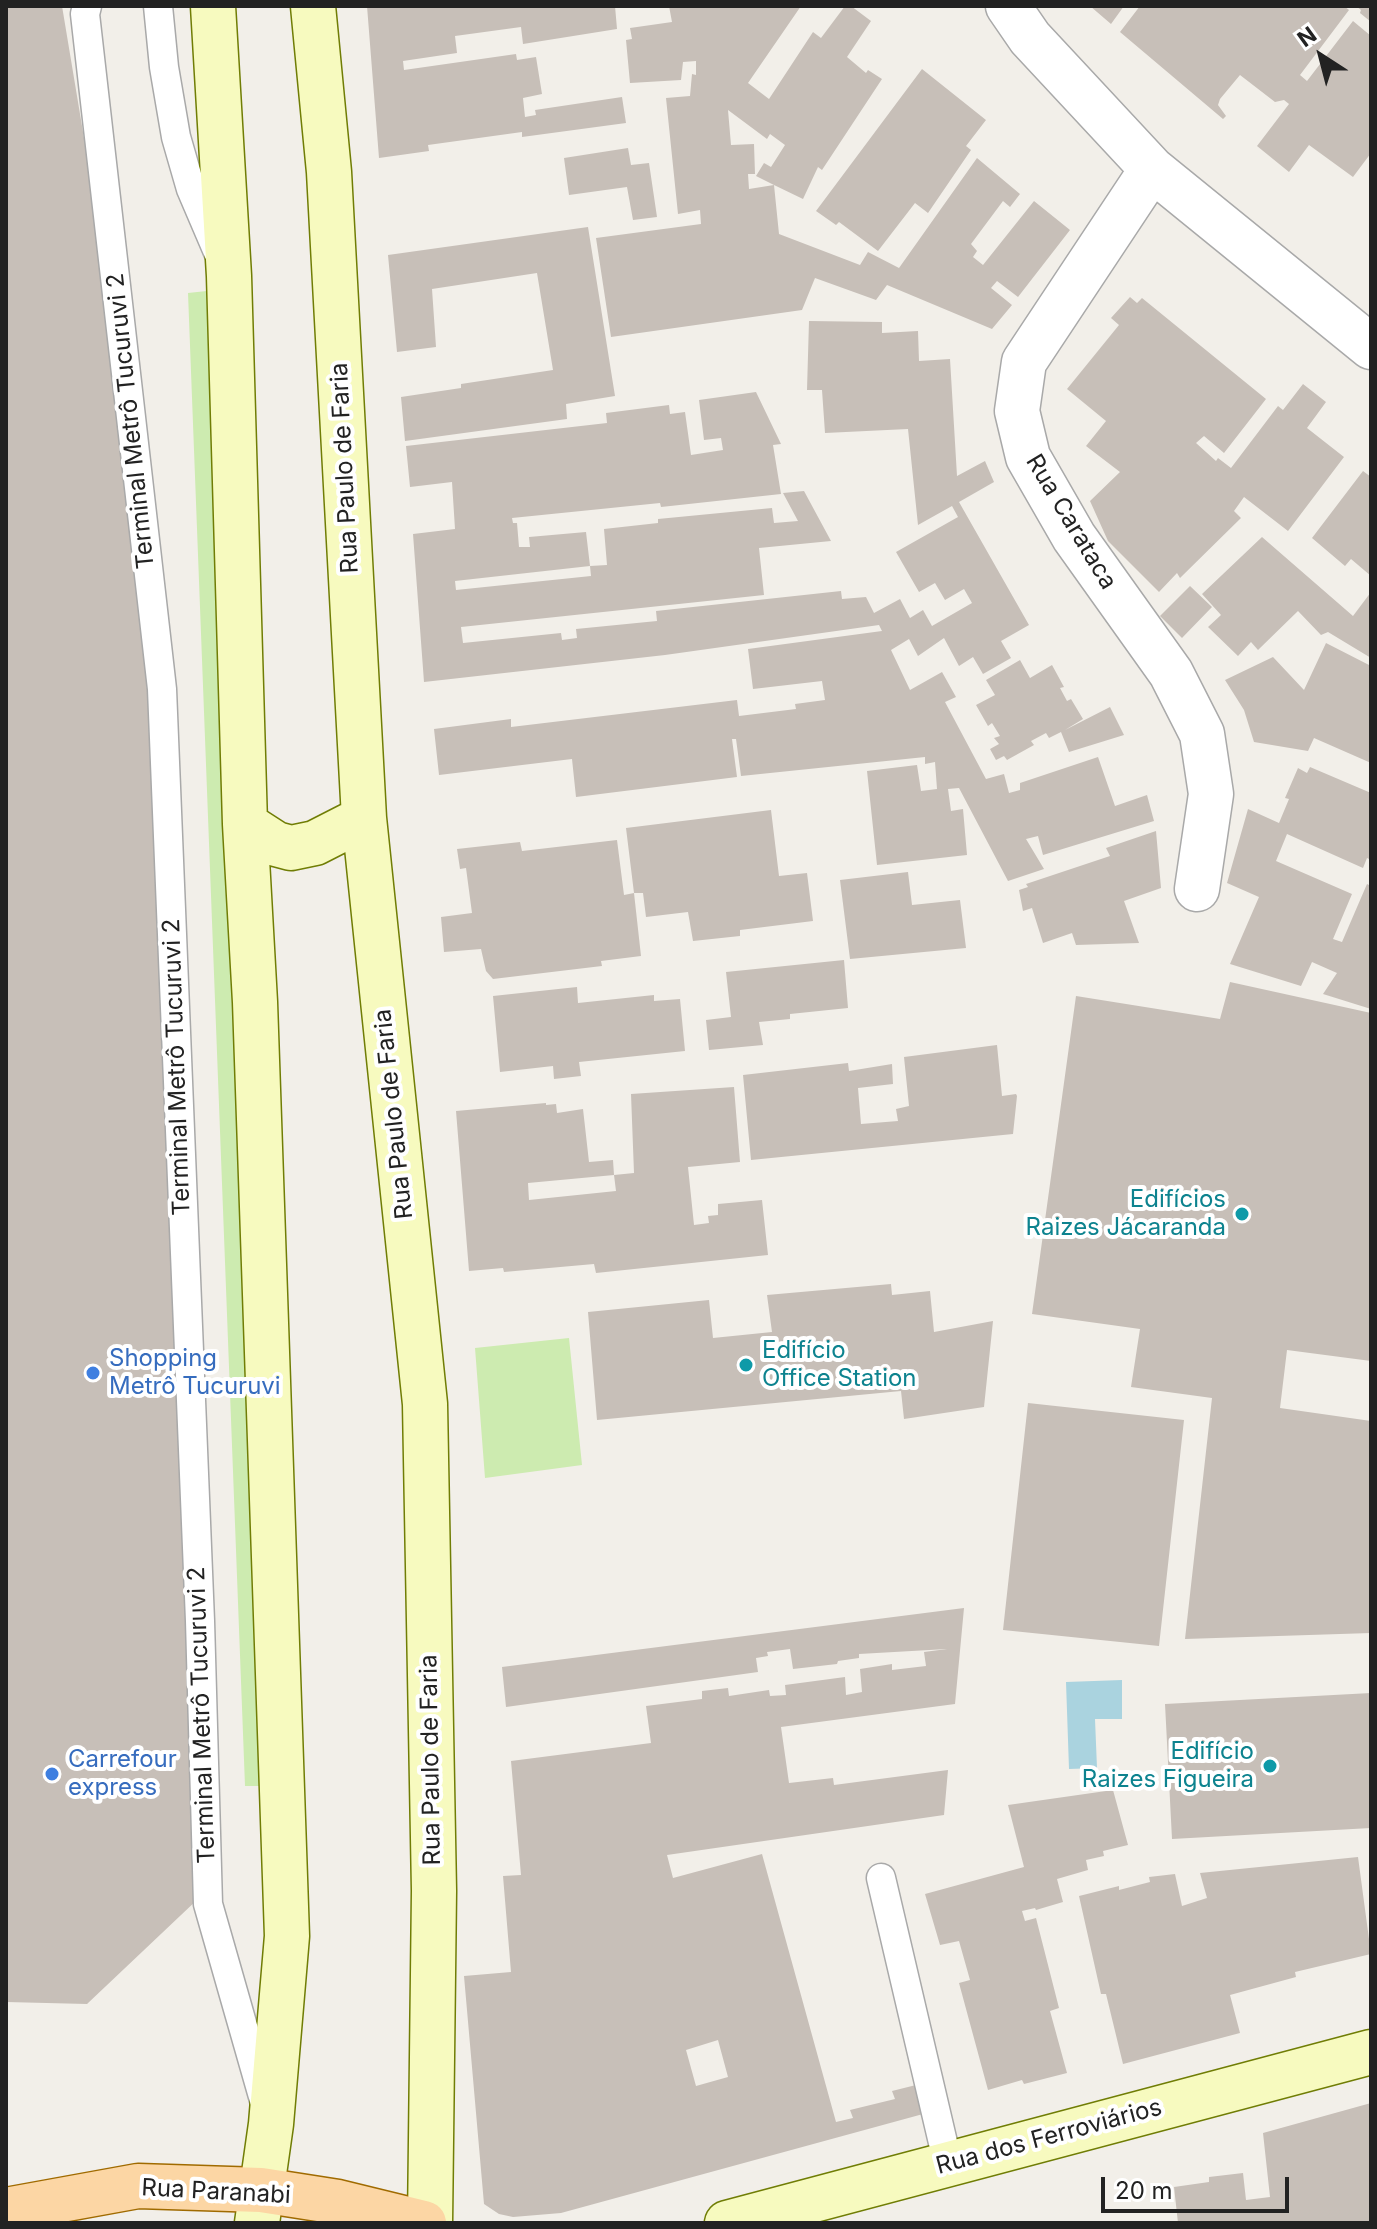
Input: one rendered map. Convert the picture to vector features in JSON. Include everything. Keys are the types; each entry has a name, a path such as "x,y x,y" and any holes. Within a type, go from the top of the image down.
{"main road":[{"name":"Rua Paranabi","path":"6,2210 138,2186 259,2206 338,2202 427,2223"}],"street":[{"path":"213,6 229,276 245,824 256,1034 287,1936 271,2124 259,2206"},
{"name":"Rua Paulo de Faria","path":"313,6 329,172 364,818 425,1404 434,1891 427,2223"},
{"path":"1008,6 1030,38 1152,169 1371,347"},
{"name":"Rua Carataca","path":"1152,169 1024,362 1017,411 1028,457 1074,537 1171,673 1202,734 1211,794 1197,889"},
{"path":"245,824 276,844 291,848 315,843 364,818"},
{"name":"Rua dos Ferroviários","path":"727,2223 1371,2052"}],"lane":[{"name":"Terminal Metrô Tucuruvi 2","path":"87,6 85,14 162,689 208,1904 271,2124"},
{"path":"158,6 176,137 191,189 229,276"},
{"path":"881,1878 948,2164"}],"green space":[{"path":"216,290 275,1786 245,1786 188,293"},
{"path":"569,1338 582,1465 485,1478 475,1348"}],"water":[{"path":"1122,1680 1122,1719 1095,1719 1097,1768 1069,1769 1066,1682"}],"building":[{"name":"Shopping Metrô Tucuruvi","path":"6,6 62,6 109,288 162,847 199,1898 87,2004 6,2002"},
{"path":"367,6 615,6 617,29 523,44 521,27 455,36 457,53 403,61 404,70 516,54 517,60 536,57 542,94 523,98 525,117 536,115 535,110 622,97 626,123 522,137 522,132 428,145 429,151 379,158"},
{"path":"669,6 801,6 748,83 769,99 813,32 821,38 845,6 851,6 871,21 847,57 866,73 868,70 882,79 822,170 818,167 803,199 774,185 779,234 860,265 868,252 899,268 977,158 1020,194 1010,207 1003,201 971,244 977,251 973,257 983,265 1034,201 1070,230 1018,297 997,281 991,288 1012,305 992,329 887,285 876,300 815,278 802,310 611,337 596,238 701,224 700,210 678,214 666,98 690,96 696,61 683,62 681,80 630,83 626,40 632,39 630,28 672,22","holes":["728,110 767,139 770,134 785,145 771,167 764,163 756,176 774,185 749,189 748,174 755,174 754,144 731,145"]},
{"path":"1090,6 1124,6 1111,24"},
{"path":"1140,6 1344,6 1349,10 1300,75 1307,81 1353,21 1371,36 1371,153 1353,177 1309,145 1289,172 1257,146 1289,104 1284,100 1275,102 1240,75 1220,99 1218,105 1226,116 1223,119 1120,32"},
{"path":"1356,6 1371,6 1371,22 1360,13"},
{"path":"922,69 986,120 966,146 971,150 928,213 915,203 878,251 839,222 836,225 816,211"},
{"path":"628,148 631,165 649,163 657,217 633,220 627,187 569,195 564,158"},
{"path":"588,227 615,396 566,404 567,419 405,441 401,397 553,370 537,273 432,289 436,347 397,352 388,255"},
{"path":"1130,297 1137,303 1142,298 1266,399 1224,453 1204,436 1196,443 1216,461 1218,458 1231,468 1278,406 1283,410 1303,384 1326,402 1307,428 1344,457 1288,531 1244,497 1234,511 1241,518 1180,578 1177,573 1159,592 1108,541 1090,501 1120,472 1086,446 1106,421 1067,389 1119,325 1111,318"},
{"path":"809,321 882,322 882,333 918,331 919,361 950,359 957,476 985,461 994,482 959,502 1029,625 1001,641 1011,658 983,674 973,657 959,666 944,638 918,656 909,639 891,650 910,690 942,672 956,697 945,702 986,779 1004,774 1009,793 1020,790 1020,783 1098,757 1115,806 1147,795 1154,821 1043,855 1038,836 1026,839 1044,869 1008,881 959,788 948,789 951,811 963,809 967,855 877,865 867,771 917,765 921,791 937,789 935,762 925,764 925,757 741,776 736,739 732,739 737,777 576,797 572,759 439,775 434,729 511,719 511,727 737,700 739,716 796,709 795,704 825,700 822,681 753,689 748,649 882,631 879,625 665,655 424,682 413,534 455,529 452,482 410,487 406,446 607,423 606,413 669,405 670,414 685,412 691,455 723,450 721,438 704,440 699,400 756,392 781,444 773,445 781,494 512,518 513,523 517,523 519,547 530,547 529,537 586,532 590,566 607,565 604,529 658,523 658,519 772,508 774,523 798,521 783,493 804,491 831,541 759,548 764,595 461,627 463,643 561,633 562,640 577,638 576,629 657,621 656,611 841,591 842,599 866,597 874,613 900,599 910,618 923,610 932,626 972,603 964,589 945,600 935,583 919,592 896,552 958,517 952,506 918,525 908,429 825,433 822,390 807,390","holes":["590,566 591,576 456,590 455,581"]},
{"path":"1363,471 1371,477 1371,576 1351,559 1345,566 1312,538"},
{"path":"1262,537 1353,616 1371,592 1371,658 1328,632 1321,635 1298,611 1258,650 1251,642 1238,656 1208,627 1221,615 1202,594"},
{"path":"1190,586 1212,607 1182,638 1160,616"},
{"path":"1326,643 1371,666 1371,763 1314,738 1308,751 1254,742 1244,710 1225,680 1273,657 1304,690"},
{"path":"1020,660 1030,678 1052,665 1064,687 1060,688 1067,701 1071,699 1083,719 1065,730 1110,707 1124,735 1069,752 1061,732 1049,738 1046,733 1031,741 1034,745 1007,760 1004,756 996,760 990,749 999,744 994,738 1000,736 992,723 988,726 976,705 995,695 986,680"},
{"path":"1310,767 1371,793 1371,860 1367,858 1363,868 1287,834 1276,861 1352,894 1333,939 1342,942 1367,884 1371,886 1371,1009 1323,994 1337,973 1312,962 1301,986 1230,964 1259,897 1227,883 1248,809 1279,823 1289,799 1285,798 1298,768 1307,773"},
{"path":"771,810 779,876 807,873 813,921 740,930 740,936 693,941 688,912 646,917 643,893 634,893 626,828"},
{"path":"1156,831 1161,888 1124,901 1139,943 1076,945 1072,933 1043,943 1032,908 1023,911 1019,890 1028,887 1026,884 1110,856 1106,848"},
{"path":"617,840 624,895 634,893 641,956 601,961 602,966 493,979 486,971 481,949 444,952 441,917 472,913 466,868 460,869 457,849 520,842 522,851"},
{"path":"908,872 912,905 960,900 966,948 850,959 840,880"},
{"path":"844,960 848,1008 790,1014 790,1019 759,1022 763,1045 709,1050 706,1020 731,1017 726,972"},
{"path":"1230,982 1371,1013 1371,1361 1287,1350 1280,1408 1371,1421 1371,1633 1185,1639 1212,1398 1131,1387 1140,1329 1032,1314 1076,996 1220,1019"},
{"path":"577,987 578,1003 654,995 654,1001 680,999 685,1051 579,1062 581,1076 554,1079 553,1066 500,1072 493,996"},
{"path":"997,1045 1002,1096 1017,1096 1013,1134 751,1160 743,1075 848,1063 849,1071 892,1064 893,1084 858,1088 861,1124 898,1121 896,1109 909,1106 904,1057"},
{"path":"734,1087 740,1162 688,1167 694,1225 709,1223 708,1216 718,1215 718,1204 762,1200 768,1255 596,1273 594,1264 504,1272 503,1268 469,1271 456,1111 546,1103 556,1104 557,1113 583,1109 589,1162 613,1160 614,1175 634,1173 631,1094","holes":["614,1175 616,1191 529,1200 528,1183"]},
{"name":"Edifício Office Station","path":"891,1284 892,1295 930,1291 934,1332 993,1321 984,1407 904,1419 901,1391 597,1420 588,1312 709,1300 713,1338 772,1332 767,1295"},
{"path":"1028,1403 1184,1420 1159,1646 1003,1630"},
{"path":"964,1608 955,1704 781,1727 789,1783 833,1778 834,1785 948,1770 944,1815 667,1855 673,1878 762,1854 836,2122 853,2118 850,2110 895,2099 892,2091 920,2084 934,2111 561,2213 513,2217 499,2214 484,2204 464,1976 511,1972 503,1876 521,1875 511,1761 651,1743 646,1706 702,1699 702,1691 728,1688 729,1696 769,1690 770,1696 786,1695 785,1685 845,1677 846,1695 862,1692 860,1669 892,1664 892,1670 926,1666 924,1652 947,1649 859,1654 859,1658 838,1661 837,1664 793,1669 790,1649 767,1652 768,1656 756,1658 758,1672 506,1707 502,1667","holes":["718,2040 728,2077 696,2086 686,2050"]},
{"name":"Edifício Raizes Figueira","path":"1371,1693 1371,1828 1172,1839 1165,1704"},
{"path":"1113,1790 1128,1845 1103,1851 1104,1856 1086,1860 1088,1870 1057,1879 1063,1902 1022,1911 1025,1921 1036,1918 1059,2008 1050,2011 1067,2073 1024,2084 1022,2080 988,2090 959,1983 970,1980 959,1941 940,1945 925,1894 1024,1867 1008,1805"},
{"path":"1358,1857 1371,1954 1295,1972 1296,1977 1230,1995 1240,2033 1123,2064 1106,1994 1101,1994 1079,1896 1119,1886 1119,1890 1150,1882 1149,1877 1175,1874 1182,1906 1207,1898 1200,1873"},
{"path":"1371,2103 1371,2223 1178,2223 1174,2187 1209,2182 1209,2177 1243,2173 1246,2200 1270,2197 1263,2133"}],"place":[{"name":"Edifícios Raizes Jácaranda","path":"1242,1214"},
{"name":"Edifício Office Station","path":"746,1365"},
{"name":"Shopping Metrô Tucuruvi","path":"93,1373"},
{"name":"Edifício Raizes Figueira","path":"1270,1766"},
{"name":"Carrefour express","path":"52,1774"}]}
